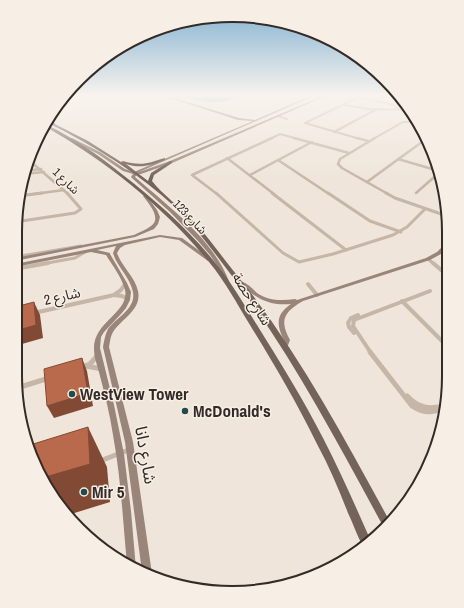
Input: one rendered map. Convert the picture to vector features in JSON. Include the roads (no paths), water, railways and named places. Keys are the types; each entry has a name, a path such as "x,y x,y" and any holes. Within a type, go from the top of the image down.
{"main road":[{"name":"شارع حصة","path":"53,124 107,154 160,193 191,222 240,282 285,346 342,442 384,520"},
{"name":"شارع حصة","path":"50,127 72,139 109,166 179,226 210,260 226,281 269,350 314,428 365,539"},
{"path":"107,154 131,165 147,165 164,159"},
{"path":"160,193 150,181 150,178 155,171 171,162"}],"street":[{"path":"240,127 244,123"},
{"path":"135,174 164,159 248,123"},
{"path":"135,174 149,171 261,123"},
{"path":"306,123 368,141"},
{"path":"334,132 349,123"},
{"path":"404,123 398,124 340,158 338,164 342,168 395,198 441,214"},
{"path":"349,153 282,134 192,175 224,199 290,261 296,263 303,263 399,233 425,209"},
{"name":"شارع 123","path":"72,139 99,153 124,170 135,174 133,177 186,226 213,256 222,269 226,281"},
{"path":"249,174 260,170 312,142"},
{"path":"365,181 421,142"},
{"path":"228,158 346,250"},
{"path":"398,159 432,169"},
{"path":"224,160 234,164"},
{"path":"277,161 287,166 366,219 399,233"},
{"name":"شارع 1","path":"22,221 72,214 78,212 80,209 64,190 33,163"},
{"path":"31,170 41,169"},
{"path":"30,173 44,172"},
{"path":"416,193 434,176"},
{"path":"25,195 64,190"},
{"path":"22,258 41,257 50,253 135,236 152,228 158,220 158,213 145,196"},
{"name":"شارع دانا","path":"22,265 93,251 152,237 174,237 186,242 210,260"},
{"name":"شارع دانا","path":"123,244 118,247 114,253 125,284 128,299 122,310 105,325 97,339 98,354 120,453 131,560"},
{"path":"22,258 76,246 86,247"},
{"path":"240,282 248,286 257,295 268,300 285,302 301,300 428,259 442,250"},
{"name":"شارع دانا","path":"93,251 108,254 121,273 135,289 135,300 129,312 112,327 105,340 131,449 146,567"},
{"path":"22,268 75,258 85,252"},
{"path":"428,259 442,271"},
{"path":"114,295 121,290 125,284"},
{"path":"308,284 317,295"},
{"path":"430,291 368,313 356,319 353,324 354,329 363,342 410,400 420,407 432,409 439,407"},
{"name":"شارع 2","path":"30,314 114,295 122,296 128,299"},
{"path":"285,346 287,342 281,328 281,318 286,309 301,300"},
{"path":"402,301 442,341"},
{"path":"79,368 86,366 93,361 98,354"},
{"path":"86,366 102,369"},
{"path":"22,386 58,375"},
{"path":"398,386 410,404 418,411 428,413 439,410"},
{"path":"92,464 131,449"}],"place":[{"name":"WestView Tower","path":"72,394"},
{"name":"McDonald's","path":"185,411"},
{"name":"Mir 5","path":"84,492"}]}
